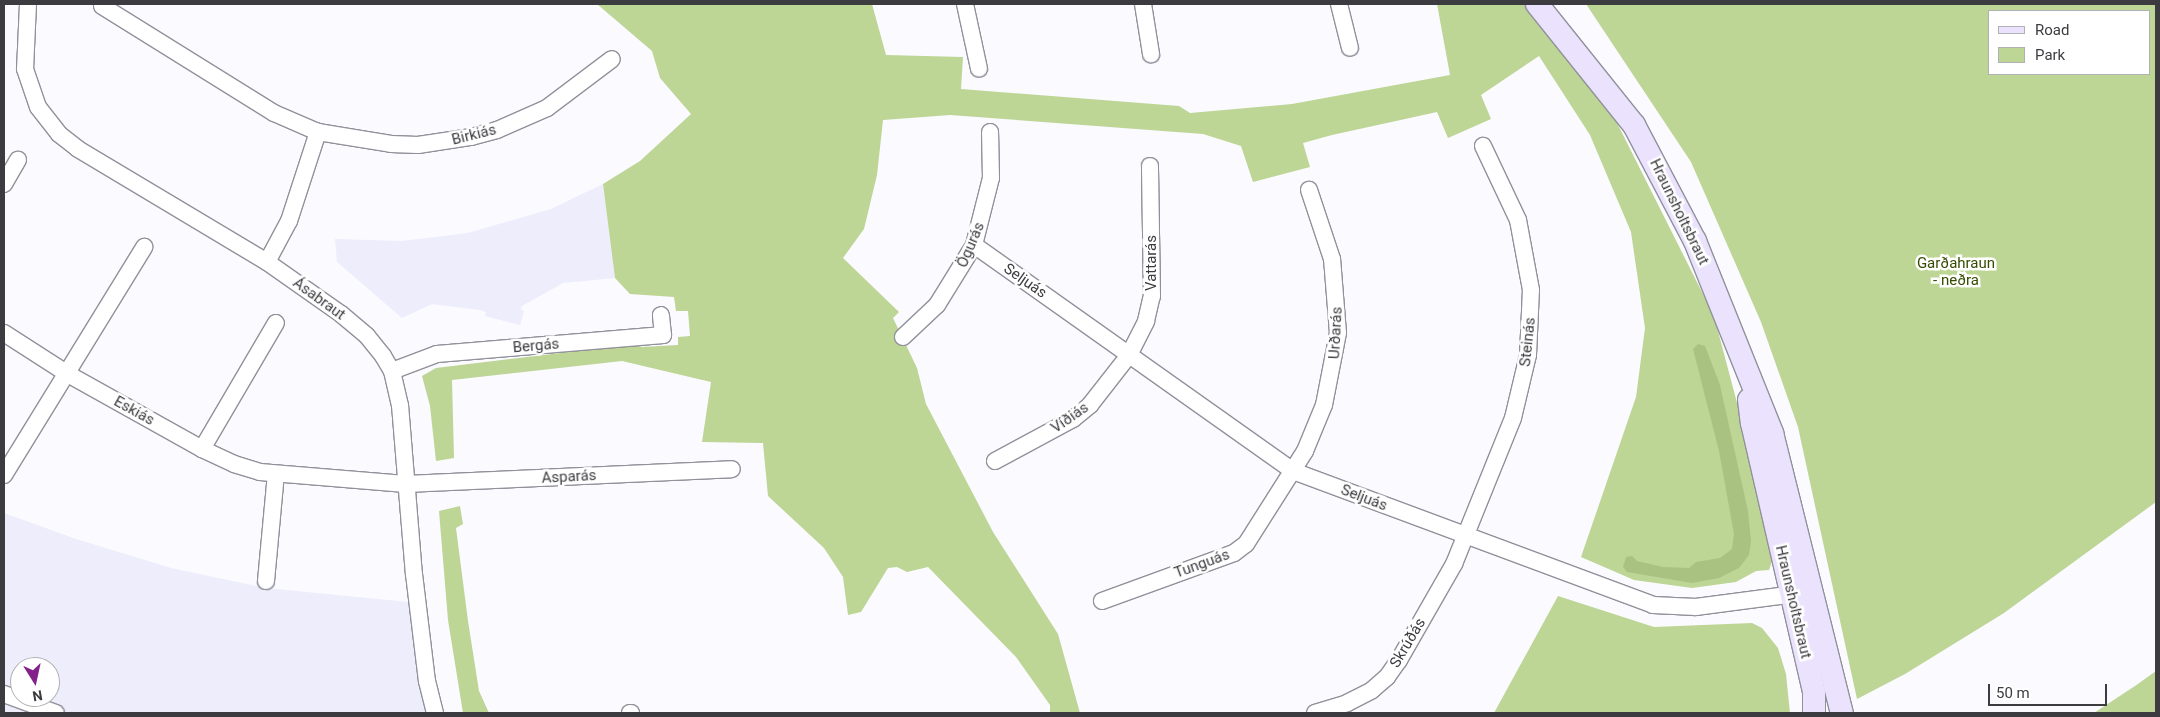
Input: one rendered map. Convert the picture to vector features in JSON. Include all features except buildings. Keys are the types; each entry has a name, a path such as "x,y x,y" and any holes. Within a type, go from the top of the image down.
{"street":[{"name":"Ásabraut","path":"28,4 25,69 30,89 46,120 78,149 267,262 367,336 392,371 400,405 418,610 427,681 435,713"},
{"path":"965,4 979,69"},
{"path":"1143,4 1151,54"},
{"path":"1338,4 1350,48"},
{"name":"Hraunsholtsbraut","path":"1537,4 1634,125 1675,201 1725,312 1747,374 1772,433 1802,594 1814,692 1814,713"},
{"name":"Hraunsholtsbraut","path":"1550,4 1586,64"},
{"name":"Birkiás","path":"102,6 274,113 318,132 391,144 418,144 471,137 497,130 547,108 612,59"},
{"path":"267,262 289,221 318,132"},
{"name":"Ögurás","path":"903,337 942,299 974,245 991,178 990,132"},
{"name":"Steinás","path":"1466,537 1513,418 1524,376 1532,326 1531,290 1524,244 1506,190 1483,146"},
{"path":"4,184 18,160"},
{"name":"Vattarás","path":"1129,355 1146,321 1152,296 1150,166"},
{"name":"Urðarás","path":"1293,471 1324,406 1338,333 1332,260 1309,190"},
{"name":"Seljuás","path":"974,245 1293,471 1466,537 1653,605 1696,607 1802,594"},
{"path":"4,475 144,247"},
{"name":"Bergás","path":"392,371 437,354 663,336 661,315"},
{"path":"202,449 276,323"},
{"name":"Eskiás","path":"4,333 66,373 202,449 234,464 276,474 406,484"},
{"name":"Víðiás","path":"995,461 1073,419 1090,405 1129,355"},
{"name":"Asparás","path":"406,484 732,469"},
{"name":"Tunguás","path":"1102,601 1234,553 1246,544 1293,471"},
{"path":"266,581 276,474"},
{"name":"Skrúðás","path":"1315,713 1347,703 1387,677 1466,537"},
{"name":"Hraunsholtsbraut","path":"1802,594 1842,713"},
{"path":"4,694 56,713"}],"shaded area":[{"path":"603,184 615,278 563,283 522,306 521,310 524,311 520,325 485,316 486,312 480,310 432,304 402,318 337,262 335,239 402,241 468,233 551,209"},
{"path":"4,513 76,539 171,568 266,588 408,602 421,610 439,713 4,713"}],"green space":[{"path":"597,4 872,4 886,55 963,57 961,89 1179,106 1190,113 1292,104 1450,75 1437,4 1533,4 1615,119 1714,316 1776,550 1769,570 1756,571 1736,582 1692,588 1634,580 1581,557 1636,397 1645,328 1631,232 1590,135 1539,56 1481,95 1491,119 1448,138 1437,112 1332,135 1303,143 1310,167 1253,182 1241,146 1203,134 950,115 883,120 877,175 864,229 843,258 899,312 893,318 917,368 926,404 993,532 1058,634 1080,713 1050,713 1050,705 1016,657 928,567 907,572 897,567 888,568 861,612 848,615 843,577 824,548 768,496 763,443 702,442 711,382 622,361 452,380 454,458 436,461 430,406 422,376 436,368 636,344 642,347 678,345 678,337 690,336 688,311 676,311 674,297 630,294 615,278 603,184 640,161 691,114 660,78 652,51"},
{"name":"Garðahraun - neðra","path":"1586,4 2156,4 2156,502 2004,613 1905,674 1857,699 1798,427 1761,322 1691,162"},
{"path":"1698,344 1705,346 1720,385 1748,511 1751,541 1749,555 1739,568 1719,578 1692,583 1627,572 1623,567 1626,557 1632,556 1637,561 1663,567 1689,568 1696,562 1720,558 1732,549 1734,534 1719,451 1693,349"},
{"path":"460,506 463,524 456,528 468,621 479,691 489,713 463,713 448,620 439,511"},
{"path":"1558,596 1654,627 1752,623 1762,628 1778,648 1786,674 1790,713 1494,713"},
{"path":"2156,671 2156,713 2094,713 2135,686"}]}
